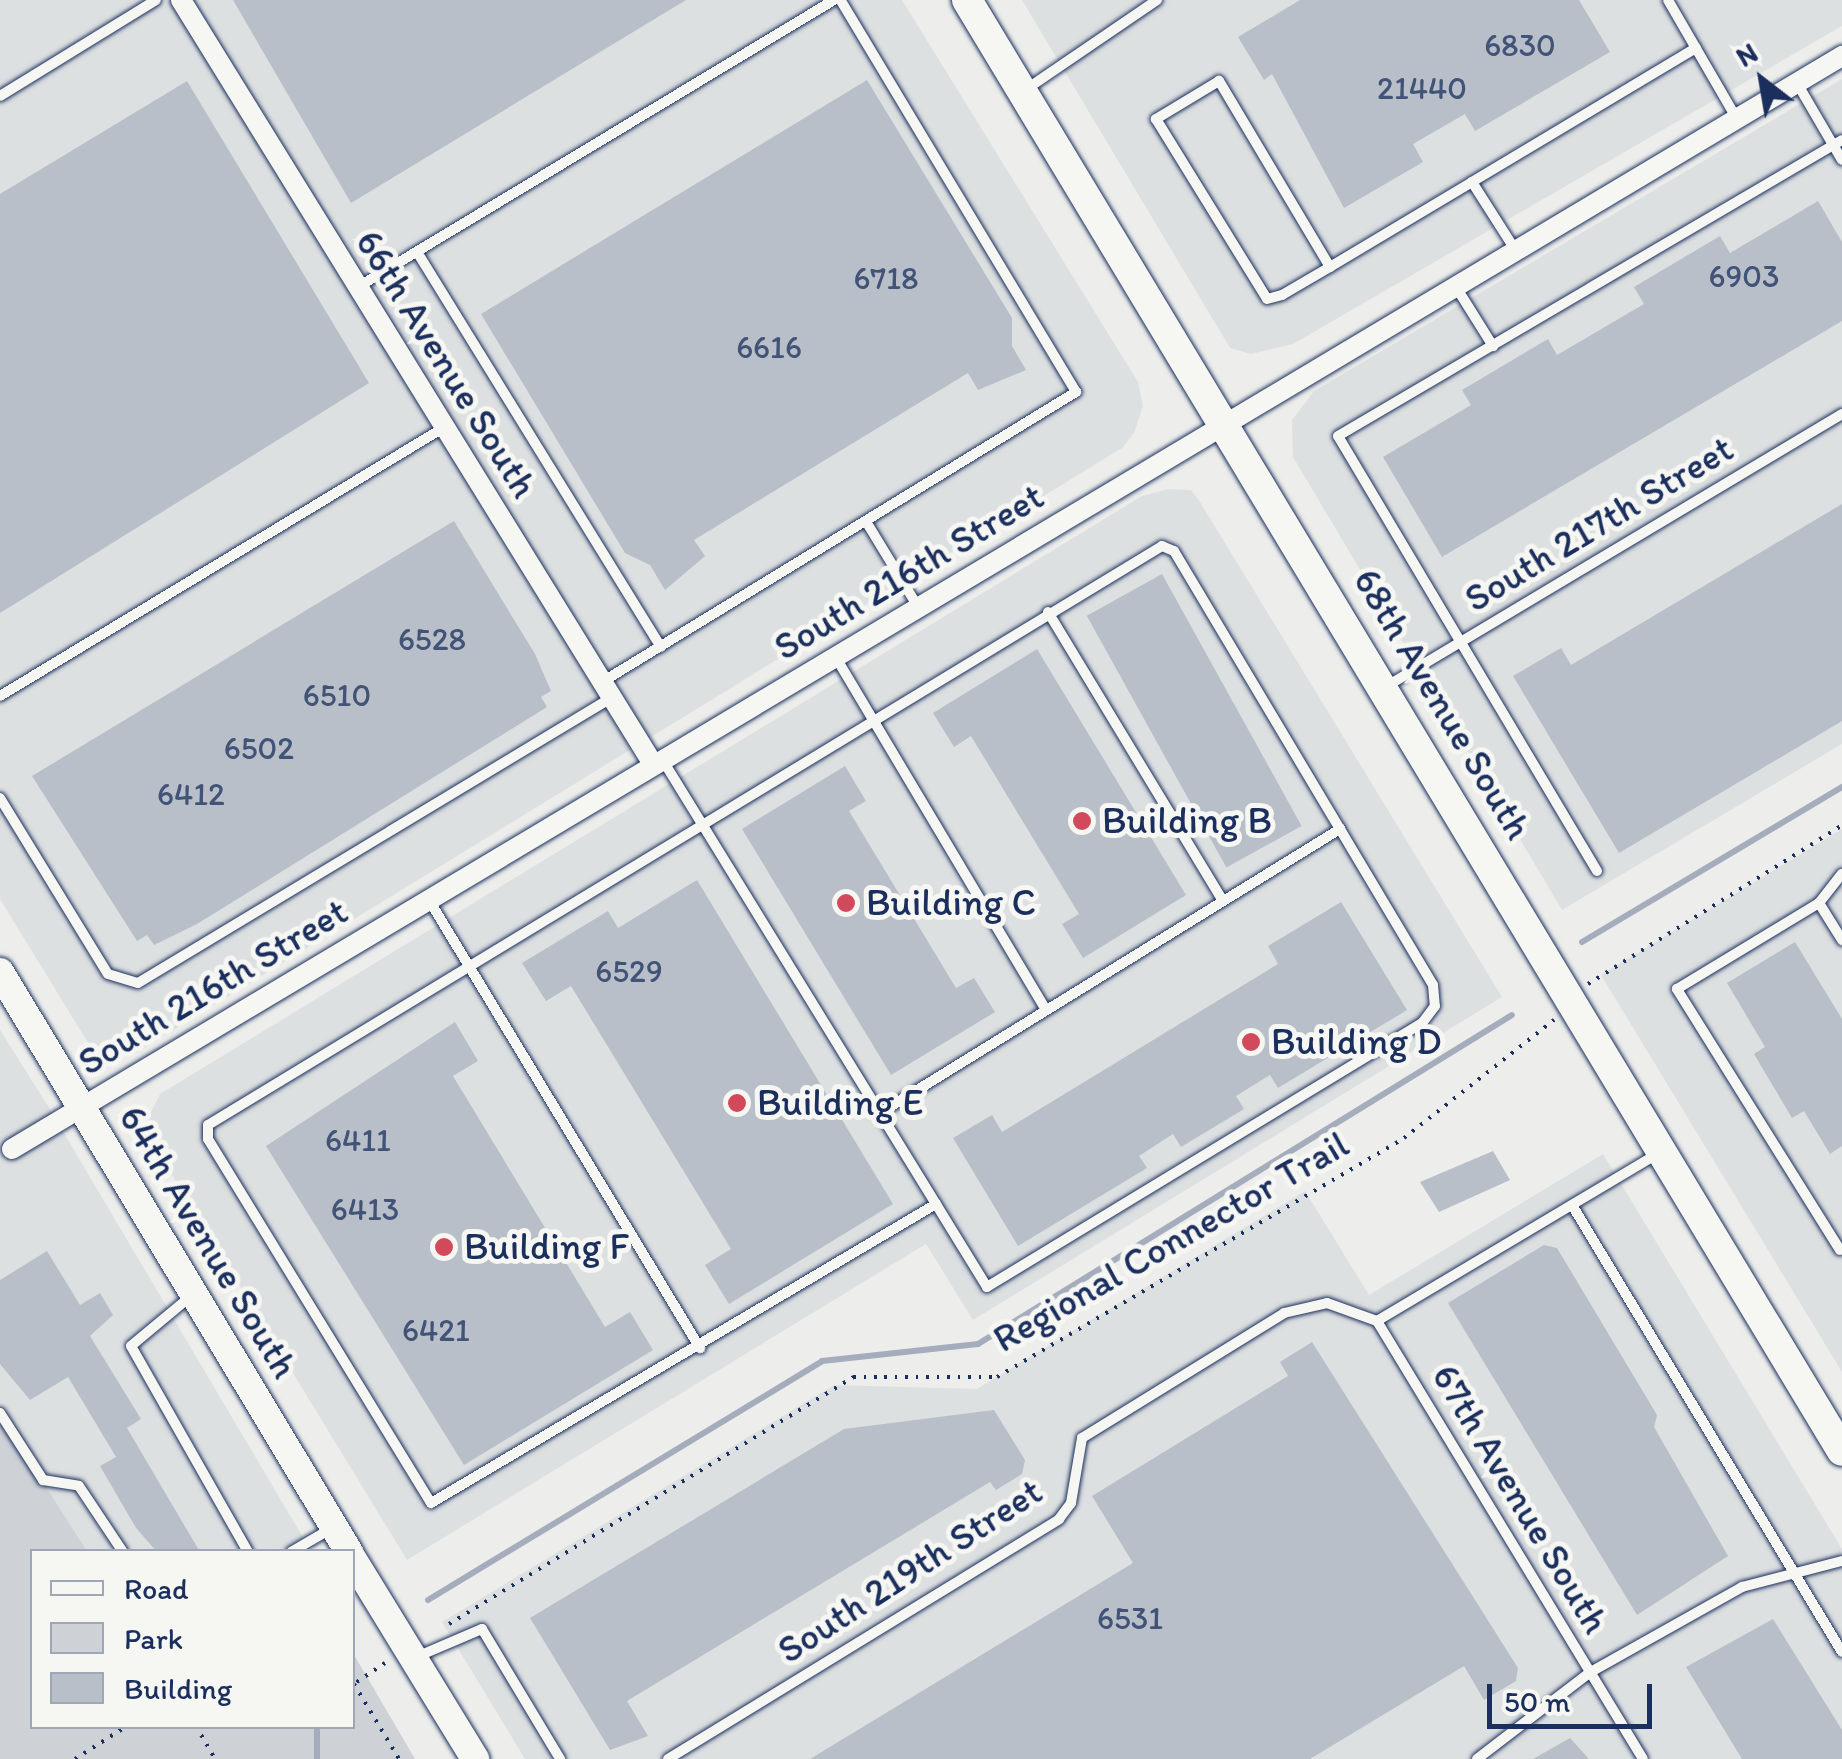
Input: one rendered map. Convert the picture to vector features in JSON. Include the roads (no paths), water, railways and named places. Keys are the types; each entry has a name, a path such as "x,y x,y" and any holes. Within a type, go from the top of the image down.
{"main road":[{"name":"68th Avenue South","path":"967,0 1386,686 1660,1153 1842,1451"}],"street":[{"name":"66th Avenue South","path":"181,0 606,690 657,762"},
{"name":"South 216th Street","path":"4,1153 1842,56"},
{"name":"64th Avenue South","path":"0,972 347,1549"},
{"name":"64th Avenue South","path":"355,1562 475,1759"}],"lane":[{"path":"0,96 156,0"},
{"path":"0,798 108,974 138,983 606,690 660,647 1076,392 837,0 358,288"},
{"path":"1129,0 1137,13"},
{"path":"1023,91 1156,0"},
{"path":"1668,0 1737,119"},
{"path":"1330,267 1219,81 1156,119 1258,292 1282,295 1330,267 1696,48"},
{"path":"1797,83 1838,143 1842,160"},
{"path":"1597,871 1338,436 1838,143"},
{"path":"1472,182 1516,251"},
{"path":"417,252 660,647"},
{"path":"1456,287 1493,346"},
{"name":"South 217th Street","path":"1386,686 1842,414"},
{"path":"0,696 443,428"},
{"path":"867,523 918,607"},
{"path":"657,762 700,822 988,1288 1422,1023 1435,1006 1434,985 1174,551 1147,552 700,822 208,1125 208,1139 422,1496 447,1502 936,1204"},
{"path":"1048,612 1223,901"},
{"path":"835,656 1046,1010"},
{"path":"880,1113 1340,829"},
{"path":"1841,1251 1678,989 1819,903 1842,874"},
{"path":"428,899 700,1348"},
{"path":"1819,903 1842,940"},
{"path":"1377,1321 1660,1153"},
{"path":"1572,1205 1842,1652"},
{"path":"196,1292 131,1346 246,1549"},
{"name":"South 219th Street","path":"668,1759 1058,1518 1071,1503 1082,1438 1307,1302 1377,1321"},
{"name":"67th Avenue South","path":"1377,1321 1643,1759"},
{"path":"0,1412 43,1480 78,1486 121,1549"},
{"path":"297,1549 334,1527"},
{"path":"1477,1759 1590,1673 1742,1587 1842,1560"},
{"path":"411,1653 482,1629 560,1759"}],"waterway":[{"path":"1582,942 1842,787"},
{"path":"428,1600 822,1361 978,1344 1512,1015"},
{"path":"317,1729 317,1759"}],"place":[{"name":"Building B","path":"1082,821"},
{"name":"Building C","path":"846,903"},
{"name":"Building D","path":"1251,1042"},
{"name":"Building E","path":"737,1103"},
{"name":"Building F","path":"444,1247"}]}
